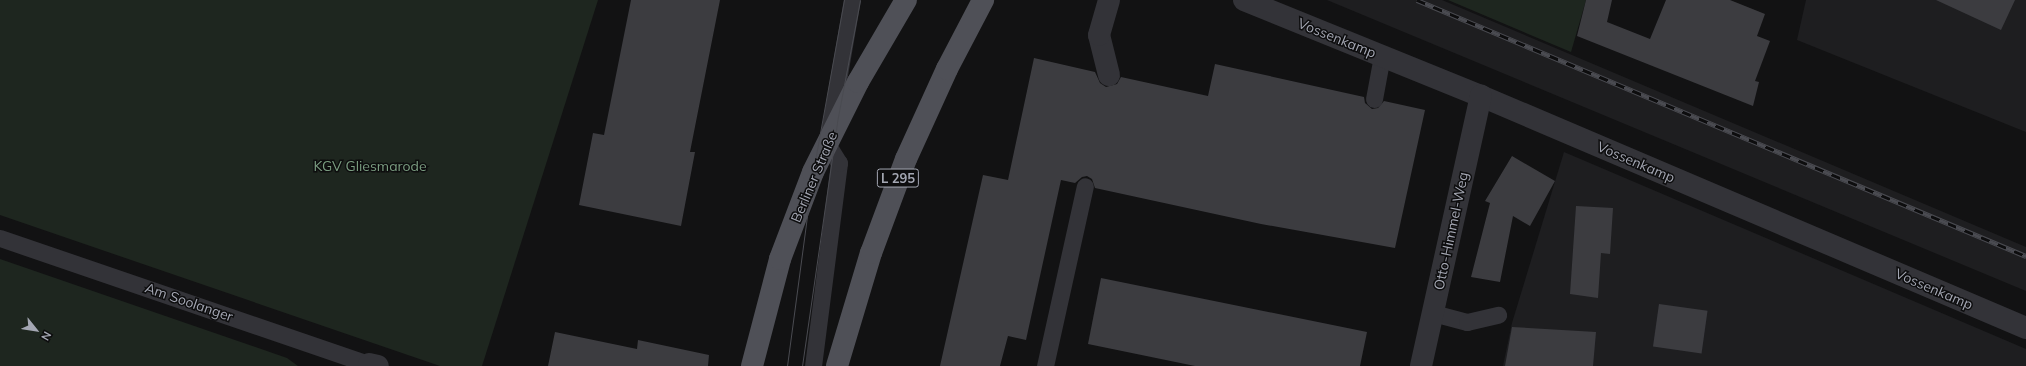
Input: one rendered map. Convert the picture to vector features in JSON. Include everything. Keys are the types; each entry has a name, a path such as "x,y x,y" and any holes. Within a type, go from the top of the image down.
{"main road":[{"name":"Berliner Straße","path":"752,366 780,259 827,144 858,82 906,0"},
{"name":"L 295","path":"837,366 871,253 906,159 947,69 983,0"}],"street":[{"path":"1109,75 1099,35 1110,0"},
{"name":"Vossenkamp","path":"1244,0 1481,96 2026,328"},
{"name":"Otto-Himmel-Weg","path":"1421,366 1481,96"}],"lane":[{"path":"813,366 839,163 827,144 852,0"},
{"path":"1374,99 1382,56"},
{"path":"1045,366 1085,186"},
{"name":"Am Soolanger","path":"0,238 373,365"},
{"path":"1433,313 1467,322 1498,315"}],"shaded area":[{"path":"1327,0 1442,0 2026,247 2026,291"},
{"path":"1806,0 2026,0 2026,132 1797,40"},
{"path":"1564,152 2026,349 2026,366 1503,366 1512,323"}],"green space":[{"name":"KGV Gliesmarode","path":"0,0 598,0 482,366 440,366 0,215"},
{"path":"1448,0 1586,0 1571,52"},
{"path":"0,259 287,358 298,366 0,366"}],"building":[{"path":"631,0 720,0 690,152 695,152 681,226 579,205 593,133 604,135"},
{"path":"1586,0 1612,0 1607,22 1650,39 1666,0 1730,0 1765,14 1757,36 1770,41 1755,81 1759,82 1753,106 1577,36"},
{"path":"1936,0 2015,0 2001,30"},
{"path":"1034,58 1095,72 1100,83 1106,87 1117,84 1121,77 1208,96 1215,64 1364,97 1365,103 1372,109 1378,108 1384,101 1425,110 1395,248 1261,224 1095,188 1092,179 1087,176 1082,177 1075,183 1061,180 1026,340 1008,336 1000,366 940,366 983,175 1008,180"},
{"path":"1512,156 1555,181 1530,226 1513,216 1500,282 1471,277 1490,203 1485,201"},
{"path":"1576,206 1613,208 1610,254 1601,253 1598,298 1570,294"},
{"path":"1101,278 1367,332 1360,366 1195,366 1088,344"},
{"path":"1659,304 1708,311 1702,353 1653,347"},
{"path":"1512,327 1596,332 1593,366 1505,366"},
{"path":"555,332 637,349 638,340 709,355 708,366 548,366"}],"tram line":[{"path":"787,366 813,172 844,0"},
{"path":"802,366 837,122 860,0"}],"railway":[{"path":"1417,0 2026,256"}]}
